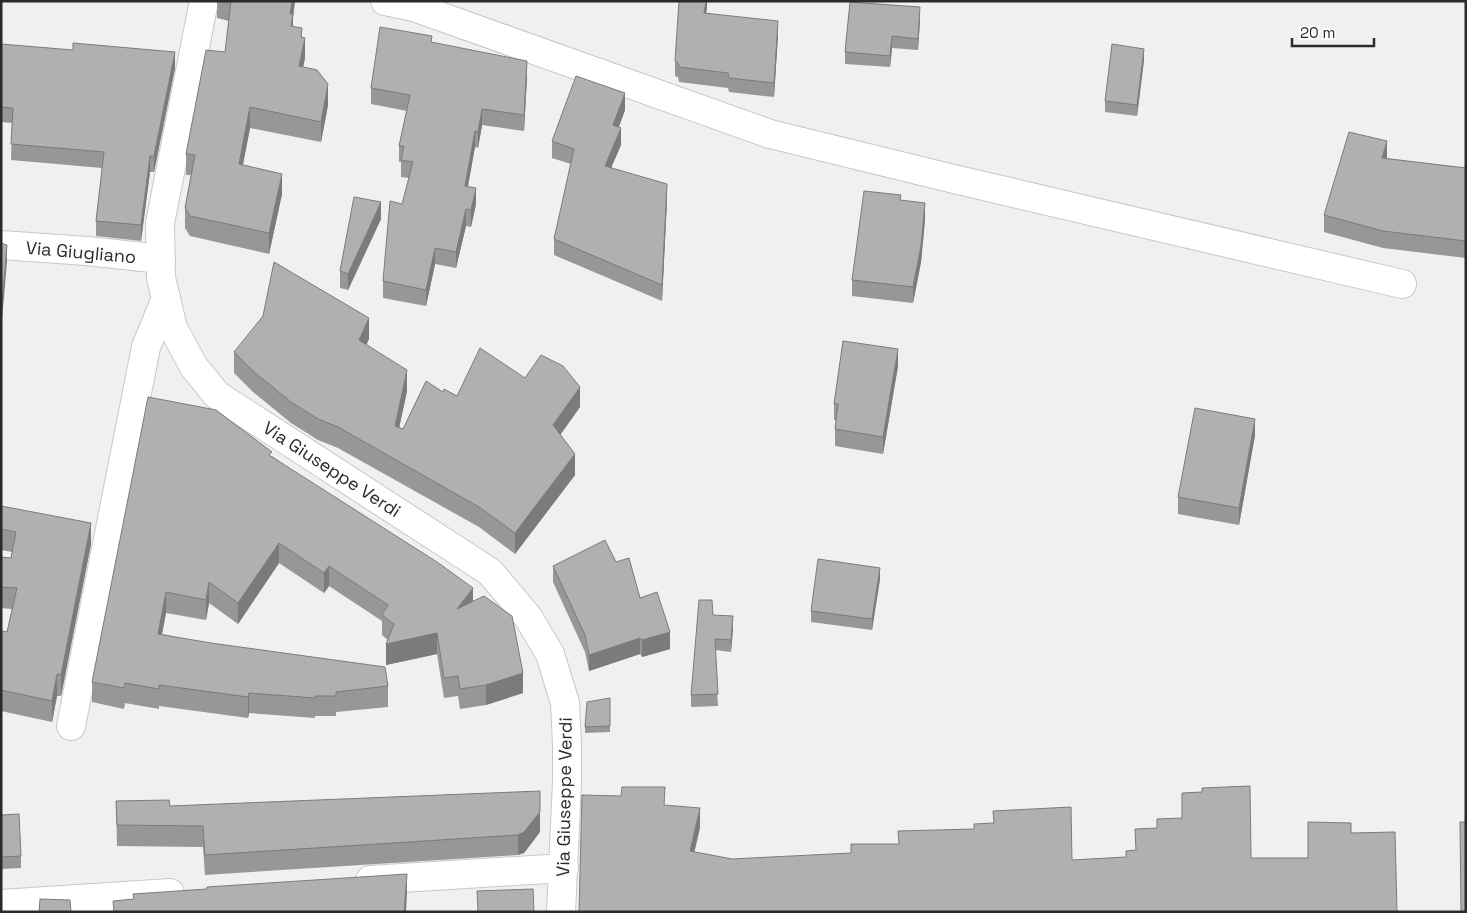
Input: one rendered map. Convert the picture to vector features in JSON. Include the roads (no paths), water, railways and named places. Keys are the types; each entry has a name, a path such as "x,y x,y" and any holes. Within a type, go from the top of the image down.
{"street":[{"name":"Via Giuseppe Verdi","path":"204,1 160,224 161,278 173,328 194,367 218,395 490,572 528,617 550,654 565,703 567,774 561,912"},
{"path":"385,1 414,8 770,134 974,184 1402,284"},
{"name":"Via Giugliano","path":"1,245 87,251 161,259"},
{"path":"71,726 146,347 166,298"},
{"path":"346,882 564,868"},
{"path":"1,904 198,891"}]}
